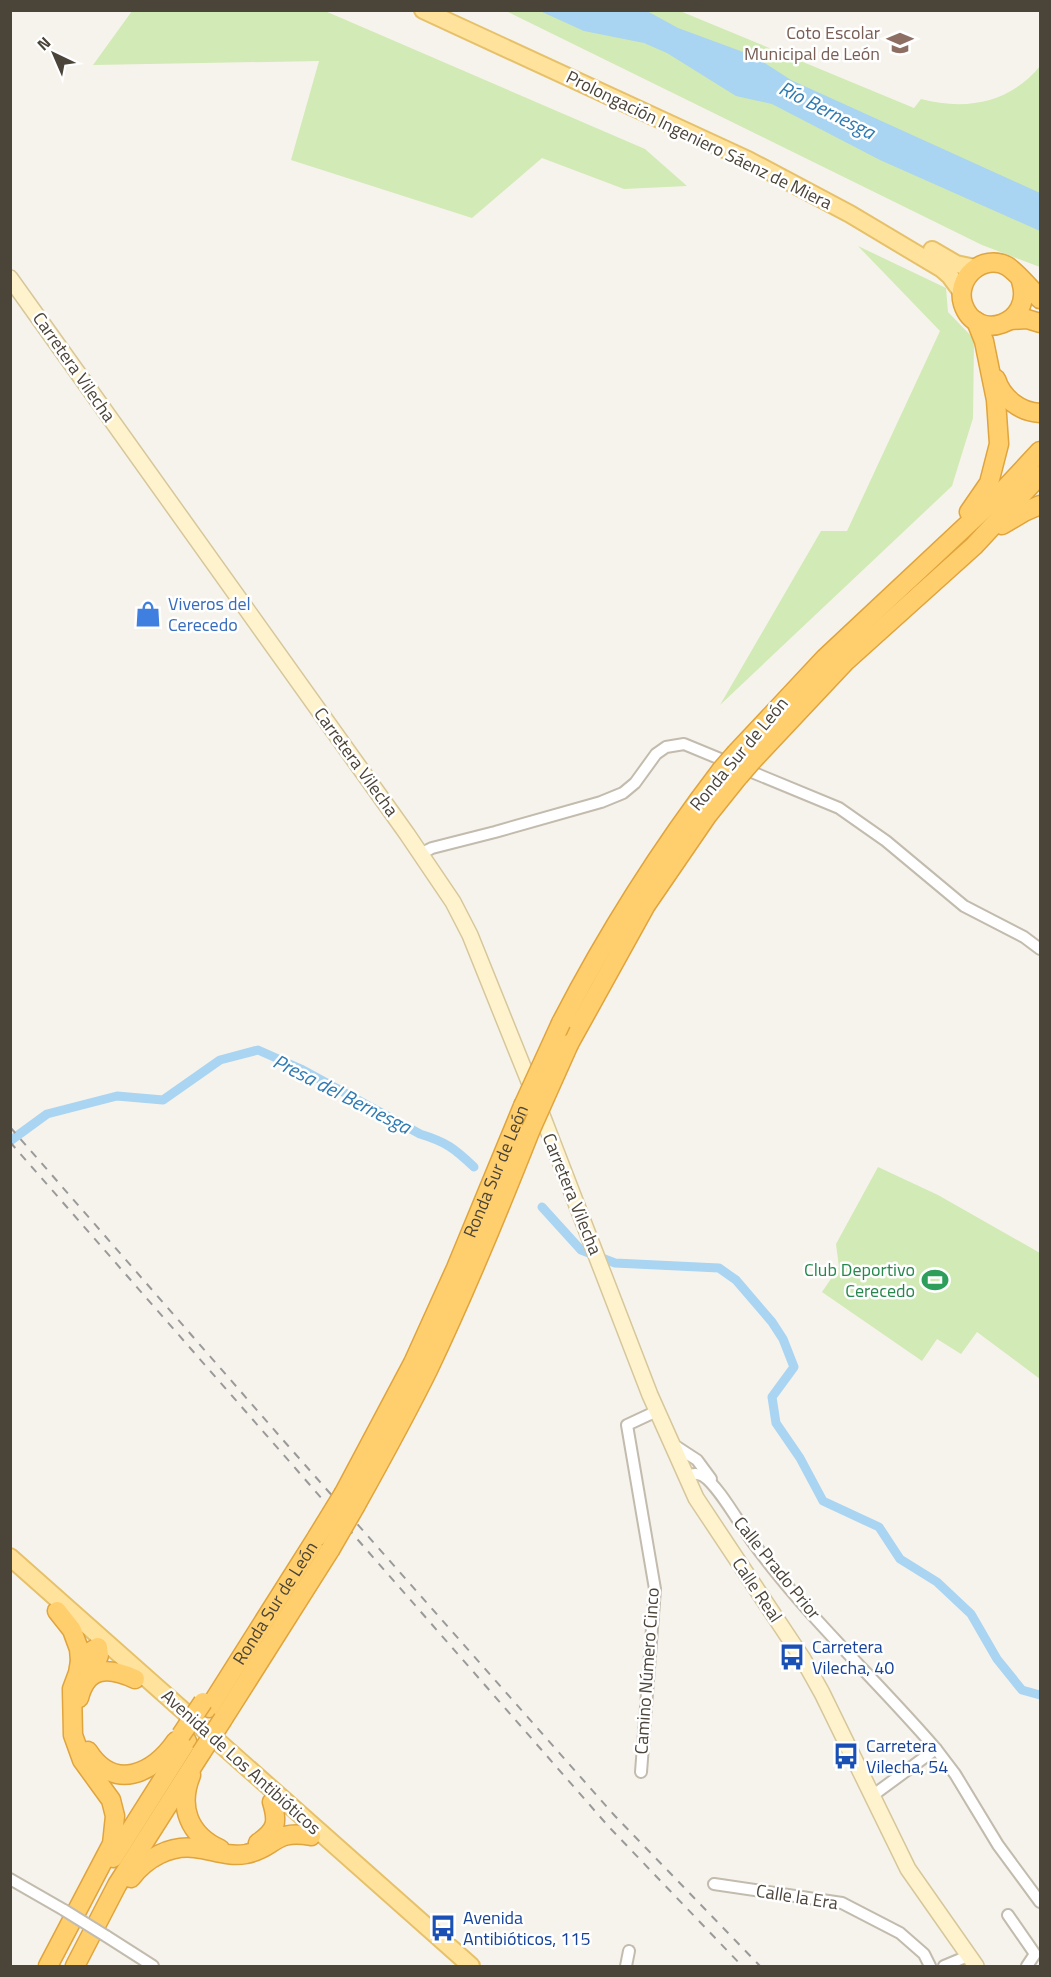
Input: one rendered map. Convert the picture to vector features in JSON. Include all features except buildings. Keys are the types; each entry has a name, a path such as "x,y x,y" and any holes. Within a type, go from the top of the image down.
{"highway":[{"path":"842,641 871,606 963,520 989,483 999,444 999,416 984,341 976,321 964,307 961,291 964,281 975,268 986,263 996,263 1007,266 1041,299"},
{"path":"1021,280 1024,298 1017,315 995,330 991,348 992,365 997,383 1013,403 1028,411 1041,413"},
{"path":"976,321 983,324 1027,319 1041,323"},
{"name":"Ronda Sur de León","path":"744,757 782,702 842,641 998,496 1041,452"},
{"name":"Ronda Sur de León","path":"213,1705 330,1550 350,1499 456,1268 523,1106 561,1023 595,958 632,896 694,806 844,662 974,546 1041,475"},
{"path":"974,546 1006,522 1041,505"},
{"name":"Ronda Sur de León","path":"49,1966 104,1873 190,1743 317,1537 350,1499 396,1434 471,1276 531,1129 569,1044 646,905 707,816 731,772"},
{"path":"57,1611 72,1630 86,1668"},
{"path":"98,1647 85,1654 86,1668 79,1697 78,1720 82,1741 99,1766 115,1773 133,1775 150,1768 190,1743"},
{"path":"86,1668 119,1671 135,1679"},
{"path":"49,1966 112,1844 115,1816 111,1800 82,1760 73,1735 72,1689 86,1668"},
{"path":"190,1743 186,1806 192,1828 205,1841 219,1849 239,1850 259,1842 284,1827"},
{"name":"Ronda Sur de León","path":"75,1966 190,1743"},
{"path":"272,1802 276,1816 284,1827 311,1836"},
{"path":"102,1915 138,1869 163,1852 180,1847 233,1856 249,1853 284,1827"}],"main road":[{"name":"Prolongación Ingeniero Sáenz de Miera","path":"423,10 748,160 803,188 942,269 961,291"},
{"name":"Prolongación Ingeniero Sáenz de Miera","path":"450,10 753,150 855,204 949,260 965,267 975,268"},
{"name":"Avenida de Los Antibióticos","path":"10,1557 471,1966"},
{"name":"Avenida de Los Antibióticos","path":"10,1568 272,1802"},
{"path":"37,1580 55,1601 93,1637 98,1647 106,1648 148,1685 172,1700"},
{"path":"203,1728 221,1750 285,1808 284,1827 306,1827 381,1892 400,1903"},
{"name":"Avenida de Los Antibióticos","path":"311,1836 456,1966"},
{"path":"443,1955 463,1966"}],"street":[{"name":"Carretera Vilecha","path":"10,278 453,902 470,935 612,1296"},
{"path":"420,854 432,848 601,802 623,793 635,783 656,754 666,747 684,744 839,808 886,841 964,906 1024,937 1041,949"},
{"name":"Calle Real","path":"612,1296 683,1472 713,1526 808,1668 908,1869 972,1961"},
{"name":"Camino Número Cinco","path":"640,1772 655,1589 627,1425 657,1411"},
{"name":"Calle Prado Prior","path":"671,1443 697,1460 715,1488"},
{"path":"683,1472 697,1460"},
{"name":"Calle Prado Prior","path":"683,1472 705,1477 752,1542 788,1586 936,1749 956,1774 998,1845 1041,1902"},
{"path":"872,1796 936,1749"},
{"path":"10,1879 153,1966"},
{"name":"Calle la Era","path":"714,1884 842,1902 900,1933 924,1954 930,1966"},
{"path":"1008,1915 1035,1954 1027,1966"},
{"path":"626,1966 628,1951"},
{"path":"944,1966 972,1961"}],"green space":[{"path":"132,11 325,11 645,149 687,186 624,189 542,158 472,218 291,160 319,61 93,65"},
{"path":"506,11 680,11 914,108 921,99 938,103 971,104 1001,96 1028,79 1040,66 1040,267 982,245"},
{"path":"858,246 946,288 948,312 974,339 973,418 952,486 720,705 821,531 847,531 940,331"},
{"name":"Club Deportivo Cerecedo","path":"878,1167 938,1195 1040,1253 1040,1379 977,1332 961,1354 937,1339 922,1361 822,1292 839,1267 836,1244"}],"water":[{"name":"Río Bernesga","path":"540,11 647,11 678,28 754,56 791,80 1040,193 1040,231 880,160 772,104 736,96 667,53 644,43 584,31"}],"waterway":[{"name":"Presa del Bernesga","path":"10,1141 47,1114 117,1096 163,1100 220,1060 258,1050 301,1069 420,1134 443,1143 455,1150 474,1167"},
{"name":"Presa del Bernesga","path":"542,1207 581,1250 615,1263 719,1268 736,1280 772,1322 783,1339 794,1367 772,1397 776,1423 800,1458 823,1501 879,1527 900,1559 937,1582 971,1614 997,1659 1022,1690 1040,1695"}],"railway":[{"path":"10,1127 615,1816 760,1966"},
{"path":"10,1142 609,1827 742,1966"}],"place":[{"name":"Coto Escolar Municipal de León","path":"900,43"},
{"name":"Viveros del Cerecedo","path":"148,614"},
{"name":"Club Deportivo Cerecedo","path":"935,1280"},
{"name":"Carretera Vilecha, 40","path":"792,1657"},
{"name":"Carretera Vilecha, 54","path":"846,1756"},
{"name":"Avenida Antibióticos, 115","path":"443,1928"}]}
